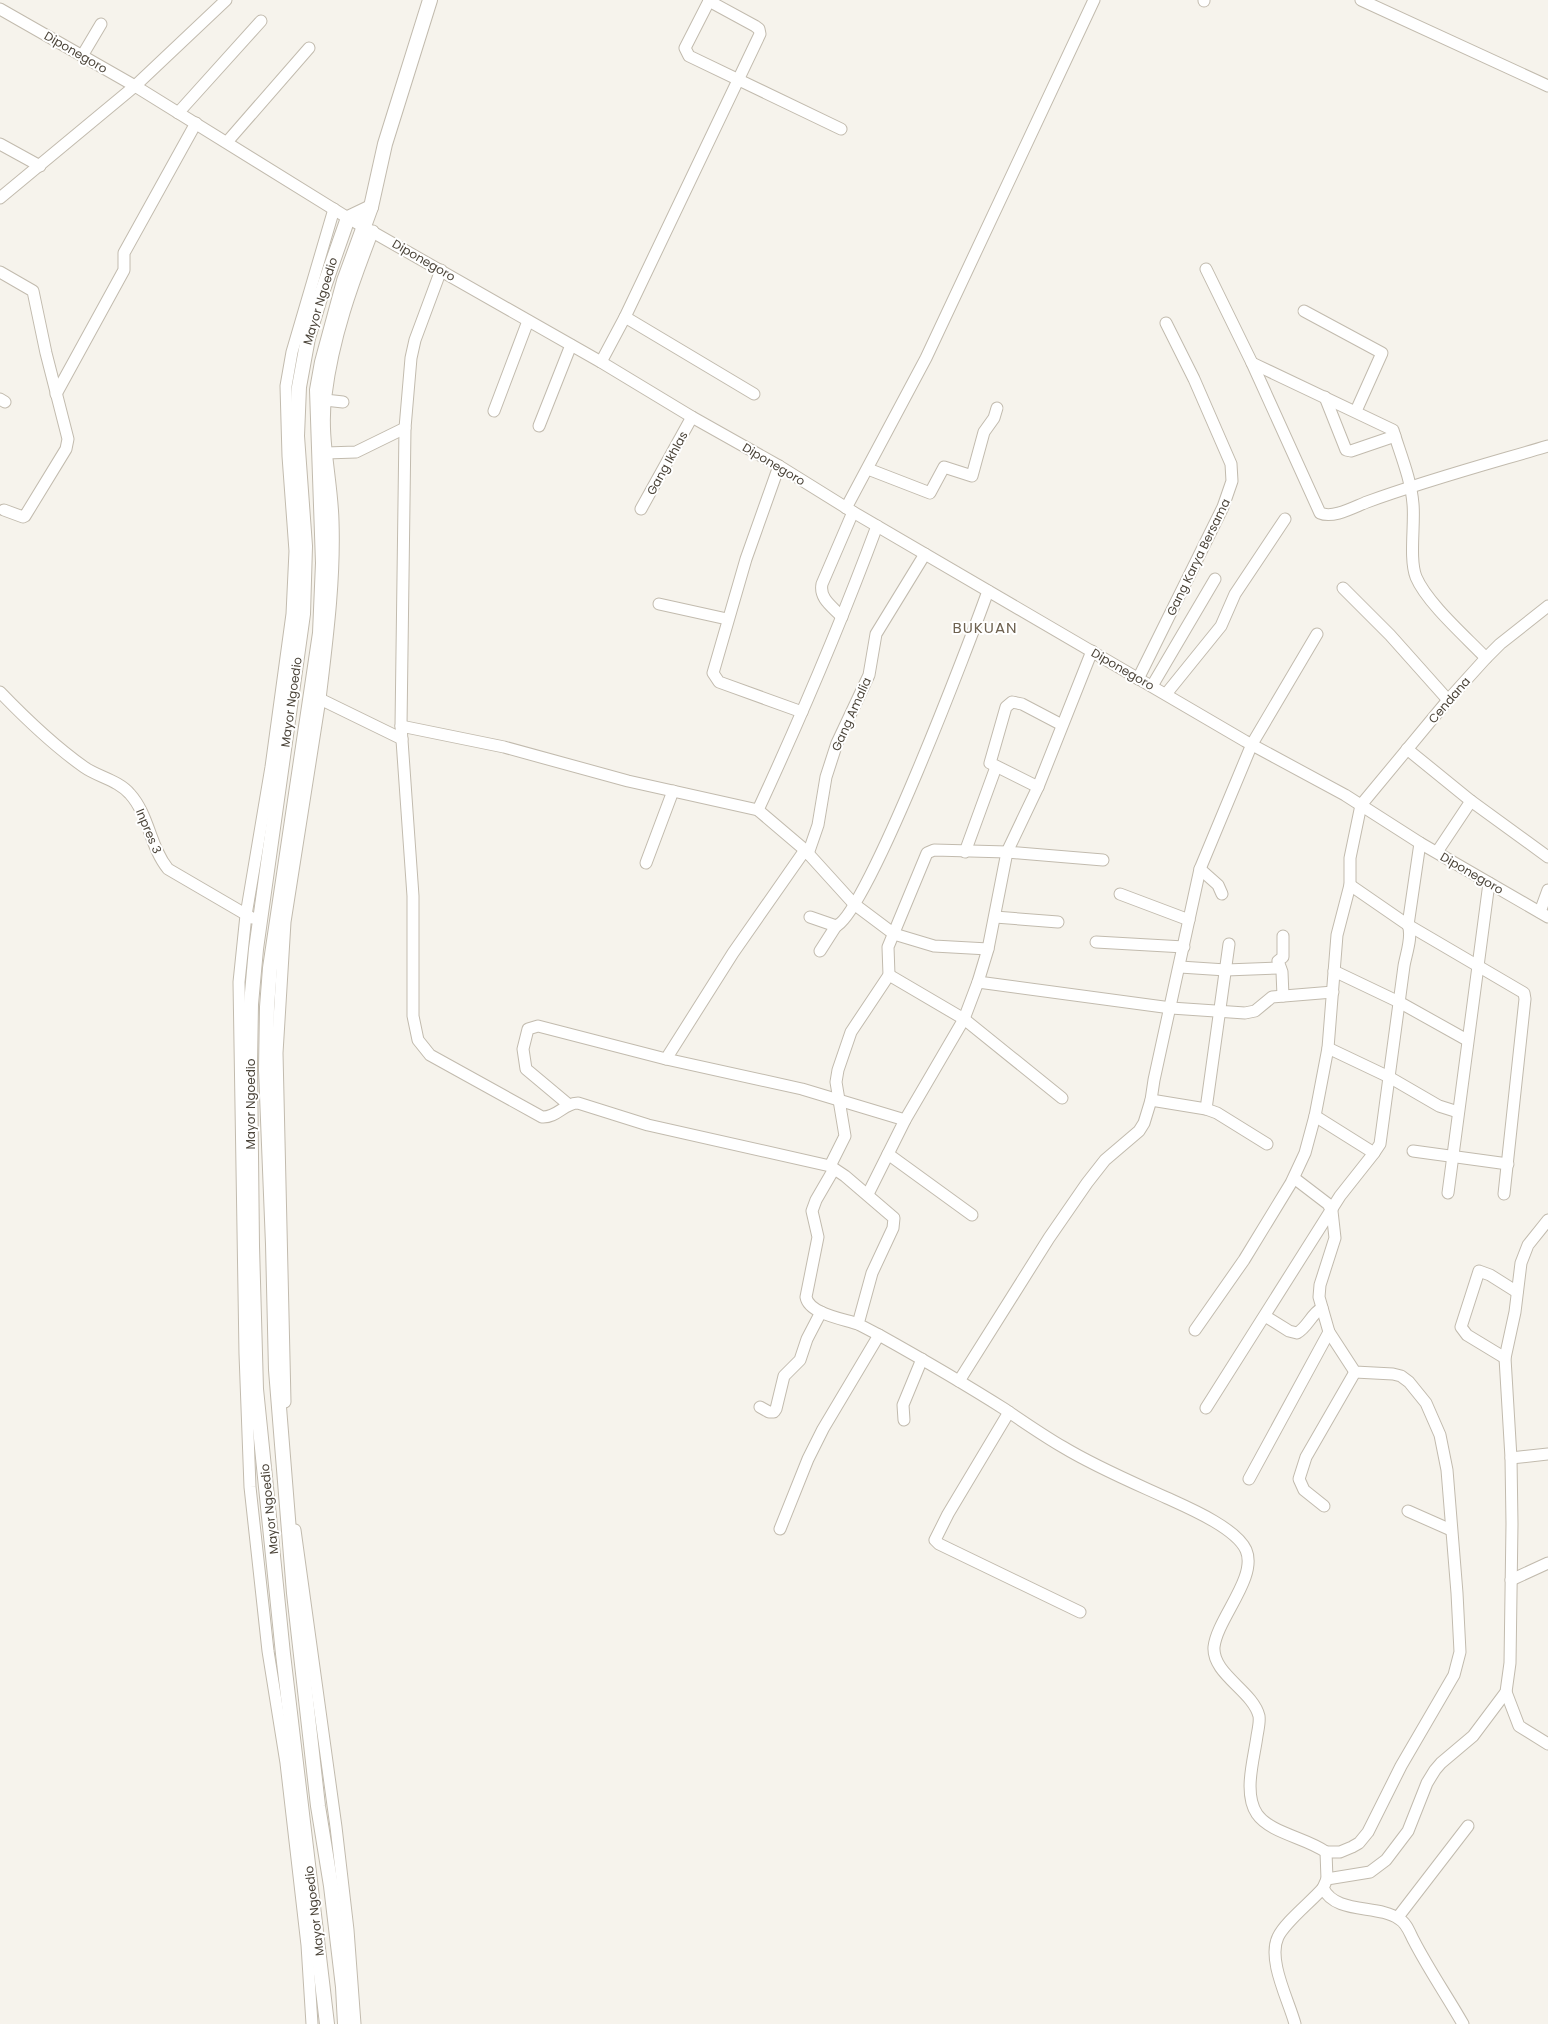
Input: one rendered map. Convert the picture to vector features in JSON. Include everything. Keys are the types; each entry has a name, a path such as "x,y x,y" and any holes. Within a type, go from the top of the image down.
{"street":[{"path":"0,198 135,86 226,0"},
{"name":"Mayor Ngoedio","path":"345,2024 331,1886 318,1806 292,1574 276,1370 266,1070 267,1007 270,968 320,633 331,399 322,362 344,281 368,229 385,144 430,0"},
{"path":"842,617 822,596 820,591 849,510 868,469 926,358 1094,0"},
{"path":"1361,0 1548,86"},
{"path":"601,362 625,318 737,81 760,34 759,29 709,1 686,50 692,58 737,81 841,129"},
{"name":"Diponegoro","path":"0,9 135,86 348,218 601,362 692,417 779,466 849,510 1252,744 1361,805 1420,843 1544,915"},
{"path":"178,113 261,21"},
{"path":"82,56 101,24"},
{"path":"227,142 309,48"},
{"path":"56,394 124,270 124,253 196,123"},
{"path":"0,144 40,166"},
{"path":"348,218 371,207"},
{"path":"312,2024 307,1945 286,1763 268,1651 250,1488 245,1344 239,992 246,915 273,758 292,614 295,551 288,456 286,386 292,352 334,209"},
{"name":"Mayor Ngoedio","path":"327,2024 284,1664 255,1372 250,1065 251,1004 259,923 303,614 305,546 297,436 298,387 312,322 348,218"},
{"path":"1206,269 1252,363 1320,512 1326,515 1340,512 1410,486 1548,446"},
{"path":"441,270 411,358 405,428 401,726 413,896 413,1016 418,1040 423,1048 437,1059 538,1116 548,1118 569,1105 578,1103 648,1125 832,1168 868,1194 893,1216 895,1221 872,1273 858,1324"},
{"path":"0,272 33,291 68,444 24,517 4,510"},
{"path":"1304,310 1382,353 1356,411"},
{"path":"625,318 754,394"},
{"path":"494,410 528,321"},
{"name":"Gang Karya Bersama","path":"1138,678 1222,507 1232,481 1231,464 1194,379 1166,323"},
{"path":"539,426 570,345"},
{"path":"1252,363 1392,429 1410,486 1413,504 1413,562 1417,579 1436,605 1486,658"},
{"path":"298,387 331,399 328,453 333,521 332,594 329,703 285,922 277,1053 284,1384 293,1517 348,1930 355,2024"},
{"path":"1325,397 1346,450 1351,451 1395,436"},
{"path":"868,469 930,493 945,467 972,476 984,432 994,418 997,408"},
{"name":"Gang Ikhlas","path":"641,509 692,417"},
{"path":"328,453 348,453 365,448 405,428"},
{"path":"779,466 746,559 727,619 713,673 716,680 802,712"},
{"path":"1166,694 1221,626 1235,594 1285,519"},
{"path":"758,810 842,617 877,526"},
{"name":"Gang Amalia","path":"666,1059 733,953 806,852 818,825 826,777 837,743 868,675 876,634 925,554"},
{"path":"1152,686 1215,579"},
{"path":"1343,588 1390,635 1448,700"},
{"path":"820,951 836,926 844,920 854,904 883,848 914,780 946,702 988,591"},
{"path":"659,604 727,619"},
{"name":"Cendana","path":"1361,805 1448,700 1486,658 1500,644 1548,606"},
{"path":"959,1381 1049,1238 1087,1183 1105,1160 1139,1131 1144,1123 1152,1100 1154,1080 1200,869 1252,744 1317,634"},
{"path":"868,1194 905,1120 964,1019 988,949 996,917 1006,852 1038,787 1092,651"},
{"name":"Inpres 3","path":"0,692 57,746 85,768 117,784 132,796 144,818 161,860 168,869 259,923"},
{"path":"1038,787 990,763 997,732 1008,705 1012,702 1022,704 1062,725"},
{"path":"329,703 402,739"},
{"path":"401,726 504,747 620,779 758,810 806,852 854,904 894,934 934,946 988,949"},
{"path":"1407,749 1471,801 1548,857"},
{"path":"965,852 996,767"},
{"path":"646,863 673,791"},
{"path":"1436,852 1471,801"},
{"path":"1195,1330 1244,1260 1294,1178 1306,1153 1328,1048 1337,935 1350,885 1350,858 1361,805"},
{"path":"1206,1408 1340,1196 1374,1153 1381,1141 1410,935 1408,925 1420,843"},
{"path":"1103,860 1006,852 934,850 927,853 888,950 889,974 855,1025 845,1047 837,1076 838,1100 845,1136 812,1211 818,1241 806,1297 810,1307 858,1324 880,1335 959,1381 1064,1448 1104,1469 1196,1511 1221,1526 1246,1549 1248,1567 1219,1632 1214,1648 1223,1671 1255,1705 1259,1718 1251,1793 1253,1807 1259,1817 1275,1828 1313,1844 1326,1852 1340,1852 1352,1848 1368,1832 1405,1758 1454,1675 1460,1652 1447,1470 1440,1435 1426,1403 1415,1388 1401,1376 1388,1373 1355,1372"},
{"path":"1200,869 1218,885 1222,894"},
{"path":"1448,1193 1489,883"},
{"path":"1350,885 1408,925 1521,991 1525,996 1504,1194"},
{"path":"1544,915 1548,890"},
{"path":"1120,894 1190,920"},
{"path":"810,917 836,926"},
{"path":"996,917 1058,922"},
{"path":"1283,936 1283,957 1278,960 1282,972 1283,996"},
{"path":"1096,942 1184,947"},
{"path":"1206,1109 1229,944"},
{"path":"1180,967 1226,970 1280,968"},
{"path":"1334,971 1400,1002 1467,1040"},
{"path":"889,974 964,1019 1062,1098"},
{"path":"978,982 1171,1008 1251,1012 1259,1008 1268,999 1333,992"},
{"path":"569,1105 526,1069 523,1049 525,1037 531,1027 538,1026 666,1059 802,1089 905,1120"},
{"path":"1328,1048 1389,1077 1439,1106 1458,1112"},
{"path":"1152,1100 1206,1109 1217,1113 1267,1144"},
{"path":"1315,1116 1374,1153"},
{"path":"1413,1151 1452,1158 1508,1164"},
{"path":"888,1154 972,1215"},
{"path":"1294,1178 1328,1204 1332,1211 1335,1238 1320,1285 1319,1297 1329,1332 1355,1372"},
{"path":"1548,1220 1534,1236 1524,1253 1504,1358 1511,1458 1510,1663 1506,1692 1519,1726 1548,1744"},
{"path":"1504,1358 1467,1335 1461,1327 1479,1271 1490,1275 1517,1292"},
{"path":"1265,1316 1289,1331 1297,1333 1304,1328 1316,1311 1322,1308"},
{"path":"760,1407 769,1412 774,1412 776,1409 784,1376 800,1360 807,1339 821,1312"},
{"path":"1250,1479 1329,1332"},
{"path":"780,1529 808,1459 823,1428 880,1335"},
{"path":"904,1420 903,1405 922,1359"},
{"path":"1324,1506 1304,1490 1298,1479 1306,1457 1355,1372"},
{"path":"1009,1412 948,1514 936,1540 940,1544 1080,1612"},
{"path":"1511,1458 1548,1454"},
{"path":"1408,1511 1451,1530"},
{"path":"1511,1580 1548,1563"},
{"path":"1295,2024 1278,1971 1275,1946 1281,1932 1325,1884 1370,1872 1386,1860 1408,1831 1435,1770 1473,1736 1506,1692"},
{"path":"1398,1917 1468,1826"},
{"path":"1326,1852 1325,1884 1329,1896 1335,1900 1398,1917 1406,1925 1430,1973 1463,2024"}],"district":[{"name":"BUKUAN","path":"985,627"}]}
